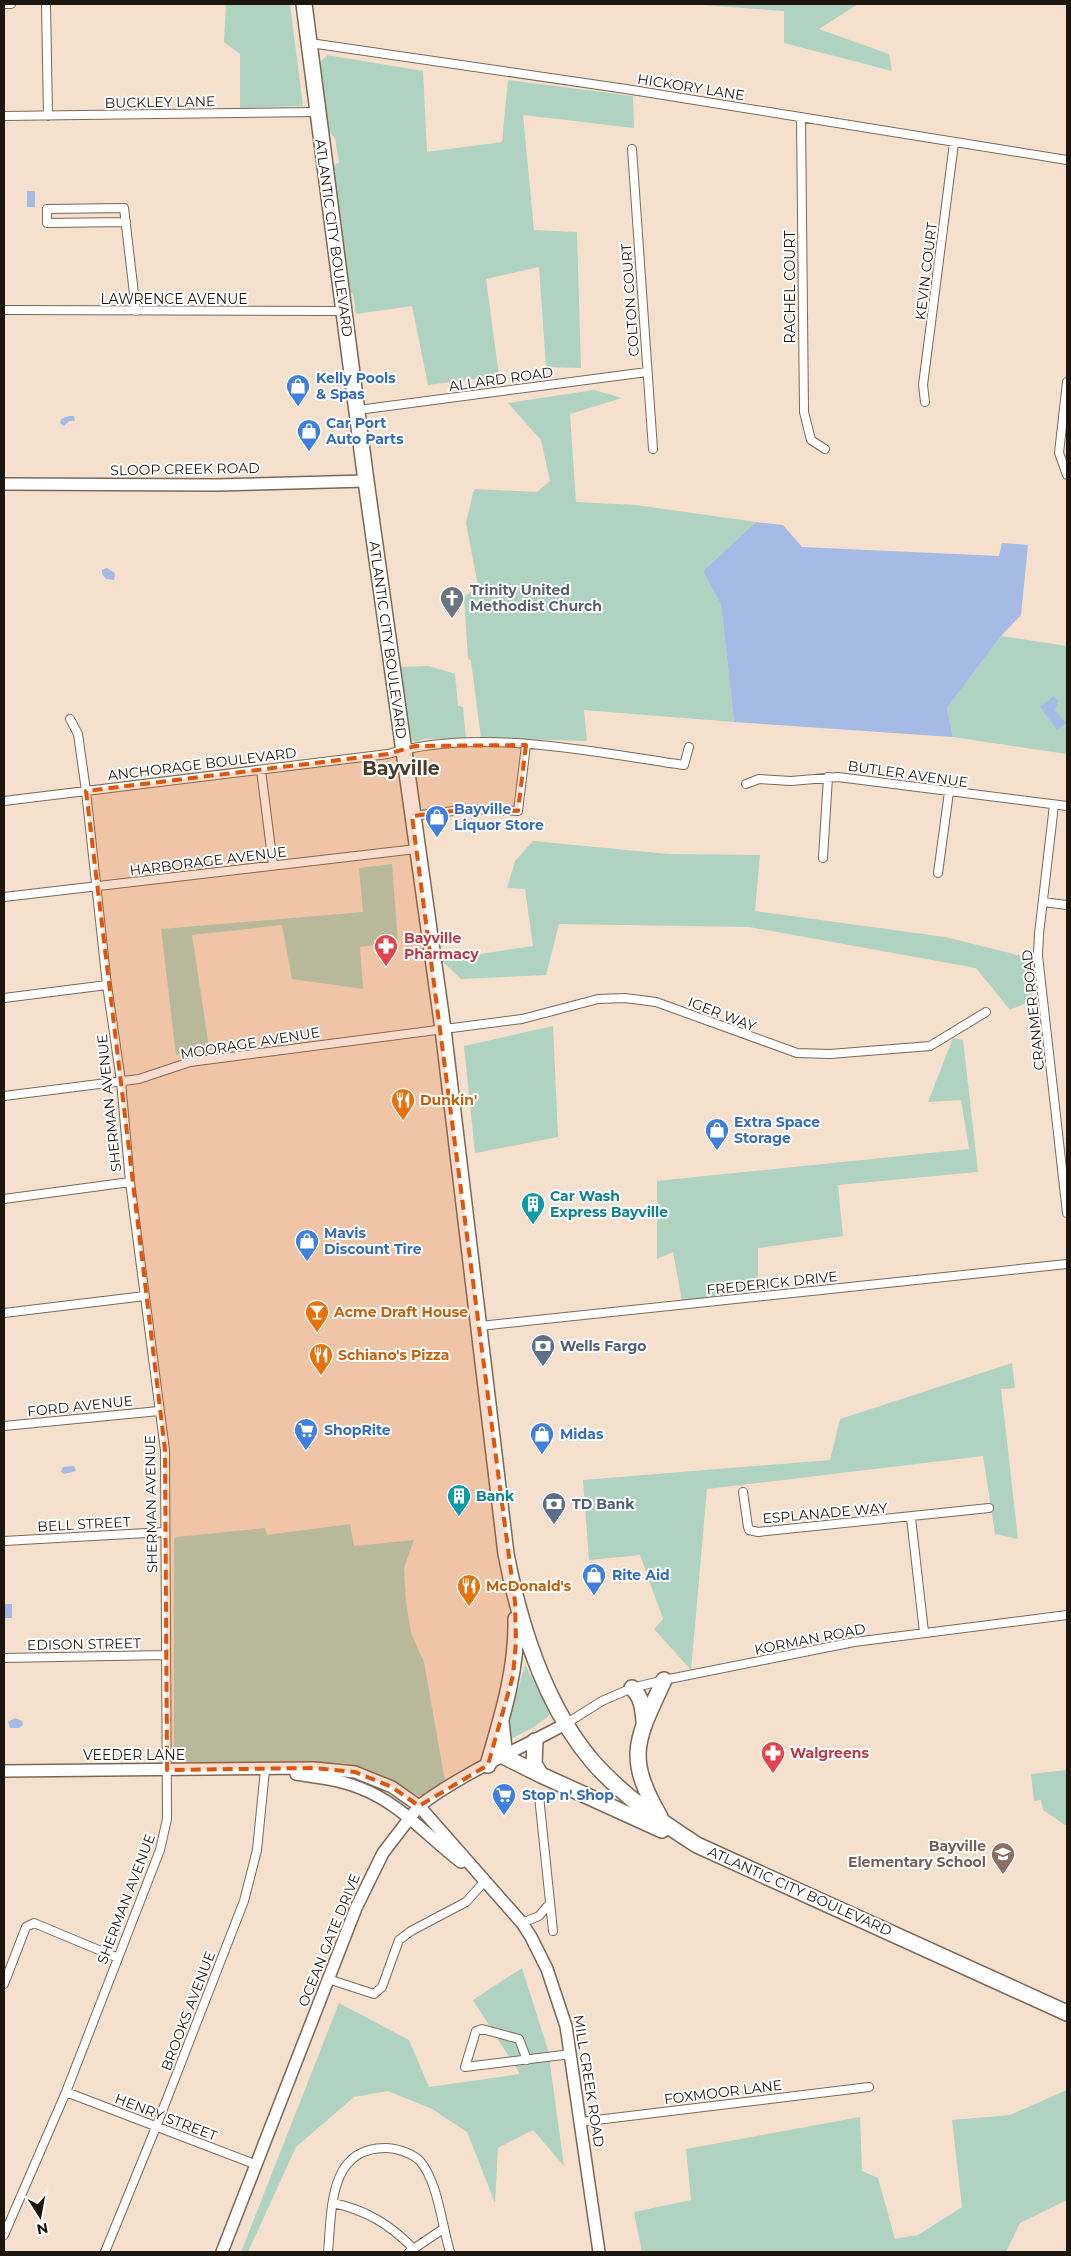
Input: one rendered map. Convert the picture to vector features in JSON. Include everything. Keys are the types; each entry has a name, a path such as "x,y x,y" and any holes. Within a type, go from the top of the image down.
{"highway":[{"name":"ATLANTIC CITY BOULEVARD","path":"304,4 366,480 416,849 443,1030 506,1554 516,1602 533,1655 567,1723 592,1761 632,1800 664,1823 697,1845 1067,2013"},
{"path":"488,1765 516,1660 516,1602"},
{"path":"664,1680 644,1722 637,1749 638,1770 645,1790 664,1823"},
{"path":"632,1688 638,1693 642,1704 644,1722"},
{"path":"500,1722 505,1756 540,1775 697,1845"},
{"path":"535,1741 534,1764 540,1775"}],"street":[{"path":"4,4 11,4"},
{"path":"46,4 48,116"},
{"name":"HICKORY LANE","path":"310,43 801,117 1067,160"},
{"name":"BUCKLEY LANE","path":"4,116 318,112"},
{"name":"RACHEL COURT","path":"801,117 804,412 811,440 825,449"},
{"name":"KEVIN COURT","path":"925,402 923,385 954,143"},
{"name":"COLTON COURT","path":"632,149 653,449"},
{"path":"126,222 47,223 47,209 124,208 126,222 136,311"},
{"name":"LAWRENCE AVENUE","path":"4,310 344,311"},
{"name":"ALLARD ROAD","path":"358,410 647,372"},
{"path":"1067,382 1059,453 1067,475"},
{"name":"SLOOP CREEK ROAD","path":"4,484 217,485 366,480"},
{"name":"SHERMAN AVENUE","path":"4,2235 66,2092 165,1833 167,1770 165,1450 130,1182 121,1082 107,985 86,790 78,734 70,719"},
{"path":"403,750 415,746 473,743 526,745 684,764 689,747"},
{"path":"412,816 470,810 518,811 526,745"},
{"name":"ANCHORAGE BOULEVARD","path":"4,801 388,754 403,750"},
{"path":"261,770 273,865"},
{"path":"823,858 828,777"},
{"name":"BUTLER AVENUE","path":"746,784 759,779 791,781 828,777 1067,806"},
{"path":"938,873 949,792"},
{"name":"CRANMER ROAD","path":"1054,805 1038,956 1064,1160 1067,1214"},
{"name":"HARBORAGE AVENUE","path":"4,897 416,849"},
{"path":"1043,902 1067,905"},
{"path":"4,998 107,985"},
{"name":"IGER WAY","path":"443,1030 522,1019 598,999 638,999 656,1002 790,1051 830,1054 930,1046 986,1012"},
{"name":"MOORAGE AVENUE","path":"4,1096 139,1079 190,1062 443,1030"},
{"path":"4,1198 130,1182"},
{"name":"FREDERICK DRIVE","path":"480,1326 1067,1264"},
{"path":"4,1313 145,1296"},
{"name":"FORD AVENUE","path":"4,1426 159,1411"},
{"name":"ESPLANADE WAY","path":"743,1492 749,1530 758,1532 911,1518 989,1508"},
{"path":"911,1518 924,1632"},
{"name":"BELL STREET","path":"4,1541 165,1532"},
{"name":"KORMAN ROAD","path":"567,1723 602,1701 632,1688 664,1680 854,1642 1067,1615"},
{"name":"EDISON STREET","path":"4,1658 165,1655"},
{"name":"OCEAN GATE DRIVE","path":"222,2252 328,1979 372,1874 383,1853 420,1806 454,1782 567,1723"},
{"name":"VEEDER LANE","path":"4,1771 265,1770 314,1768 355,1772 392,1787 420,1806"},
{"name":"VEEDER LANE","path":"265,1770 318,1777 360,1788 410,1818"},
{"name":"BROOKS AVENUE","path":"104,2252 156,2127 244,1900 257,1850 265,1770"},
{"path":"539,1796 553,1931"},
{"name":"MILL CREEK ROAD","path":"420,1806 522,1923 547,1969 560,2001 571,2054 599,2252"},
{"name":"MILL CREEK ROAD","path":"410,1818 482,1879"},
{"path":"328,1979 374,1994 382,1987 399,1940 411,1931 466,1902 482,1879"},
{"path":"522,1923 539,1916 550,1903"},
{"path":"4,1984 26,1927 34,1923 118,1958"},
{"path":"527,2060 519,2040 482,2029 476,2031 465,2067 527,2060 571,2054"},
{"name":"FOXMOOR LANE","path":"580,2122 869,2087"},
{"name":"HENRY STREET","path":"66,2092 257,2165"},
{"path":"328,2252 336,2185 348,2162 368,2150 392,2148 405,2152 420,2161 434,2189 450,2252"},
{"path":"333,2203 355,2208 378,2218 411,2250 443,2229"}],"highlighted area":[{"path":"526,745 518,811 470,809 412,816 515,1602 516,1642 513,1676 488,1765 419,1806 392,1787 355,1772 314,1768 167,1770 165,1450 86,791 388,754 415,746"}],"green space":[{"path":"226,4 290,4 303,106 240,108 240,54 224,42"},
{"path":"689,4 858,4 819,29 889,54 892,71 784,43 784,11"},
{"path":"327,55 423,71 427,152 502,142 508,80 633,96 634,128 523,115 534,230 577,232 581,368 546,367 539,267 486,279 499,376 428,385 412,306 356,314 353,294 350,292 333,170 335,164 339,163 335,138 328,131 320,67 321,61"},
{"path":"594,390 622,398 570,414 576,502 636,505 756,522 703,571 721,605 734,722 584,710 587,741 481,738 471,661 468,658 464,597 478,586 466,523 474,489 537,492 550,481 541,440 508,403"},
{"path":"1001,636 1067,646 1067,754 953,737 947,708"},
{"path":"429,666 455,674 458,706 463,707 466,739 424,739 415,742 409,738 400,667"},
{"path":"533,841 668,854 760,855 755,911 945,937 1026,957 1033,1000 1010,1010 976,968 749,927 559,924 546,975 461,979 441,960 533,946 525,889 507,888 515,861"},
{"path":"392,864 398,942 360,947 363,989 292,979 282,925 192,935 209,1047 176,1055 161,929 363,912 359,868"},
{"path":"553,1026 558,1137 475,1153 464,1046"},
{"path":"953,1038 963,1040 978,1172 838,1185 843,1236 758,1248 758,1291 682,1301 673,1252 657,1259 657,1181 969,1149 961,1100 928,1102"},
{"path":"1012,1363 1015,1388 1001,1389 1018,1539 995,1534 983,1456 707,1489 691,1670 654,1629 663,1619 640,1555 589,1560 583,1480 830,1460 840,1419"},
{"path":"350,1524 354,1546 414,1540 404,1568 406,1602 411,1633 424,1662 445,1781 425,1795 419,1796 374,1772 344,1763 179,1762 174,1759 174,1539 177,1537 265,1528 267,1535"},
{"path":"525,1665 551,1714 534,1727 509,1740 507,1728"},
{"path":"1067,1770 1067,1825 1065,1825 1043,1810 1041,1800 1034,1801 1031,1774"},
{"path":"522,1968 548,2050 564,2166 533,2130 498,2148 495,2203 467,2132 432,2109 388,2091 354,2097 296,2147 248,2252 241,2252 339,2003 409,2040 429,2087 520,2074 473,2000"},
{"path":"1067,2090 1067,2200 1020,2223 1006,2252 642,2252 634,2212 691,2200 686,2149 860,2117 862,2171 878,2178 895,2239 918,2235 962,2207 952,2120 1010,2115"}],"water":[{"path":"27,191 35,191 35,207 27,207"},
{"path":"74,416 75,421 69,421 64,426 60,423 61,419"},
{"path":"756,522 783,525 802,547 999,556 1002,543 1028,545 1021,615 1001,636 947,708 953,737 734,722 721,605 703,571"},
{"path":"107,568 115,573 114,580 106,579 102,574 102,570"},
{"path":"1054,696 1058,701 1055,710 1066,723 1057,730 1040,707"},
{"path":"74,1466 76,1471 64,1474 61,1472 63,1467"},
{"path":"5,1604 12,1604 12,1618 5,1618"},
{"path":"15,1718 22,1721 23,1725 19,1728 10,1728 8,1722"}],"place":[{"name":"Kelly Pools & Spas","path":"298,407"},
{"name":"Car Port Auto Parts","path":"309,452"},
{"name":"Trinity United Methodist Church","path":"452,619"},
{"name":"Bayville Liquor Store","path":"437,838"},
{"name":"Bayville Pharmacy","path":"386,967"},
{"name":"Dunkin'","path":"403,1121"},
{"name":"Extra Space Storage","path":"717,1151"},
{"name":"Car Wash Express Bayville","path":"533,1225"},
{"name":"Mavis Discount Tire","path":"307,1262"},
{"name":"Acme Draft House","path":"317,1333"},
{"name":"Wells Fargo","path":"543,1367"},
{"name":"Schiano's Pizza","path":"321,1376"},
{"name":"ShopRite","path":"306,1451"},
{"name":"Midas","path":"542,1455"},
{"name":"Bank","path":"459,1517"},
{"name":"TD Bank","path":"554,1525"},
{"name":"Rite Aid","path":"594,1596"},
{"name":"McDonald's","path":"469,1607"},
{"name":"Walgreens","path":"773,1774"},
{"name":"Stop n' Shop","path":"504,1816"},
{"name":"Bayville Elementary School","path":"1003,1875"}],"district":[{"name":"Bayville","path":"401,768"}]}
